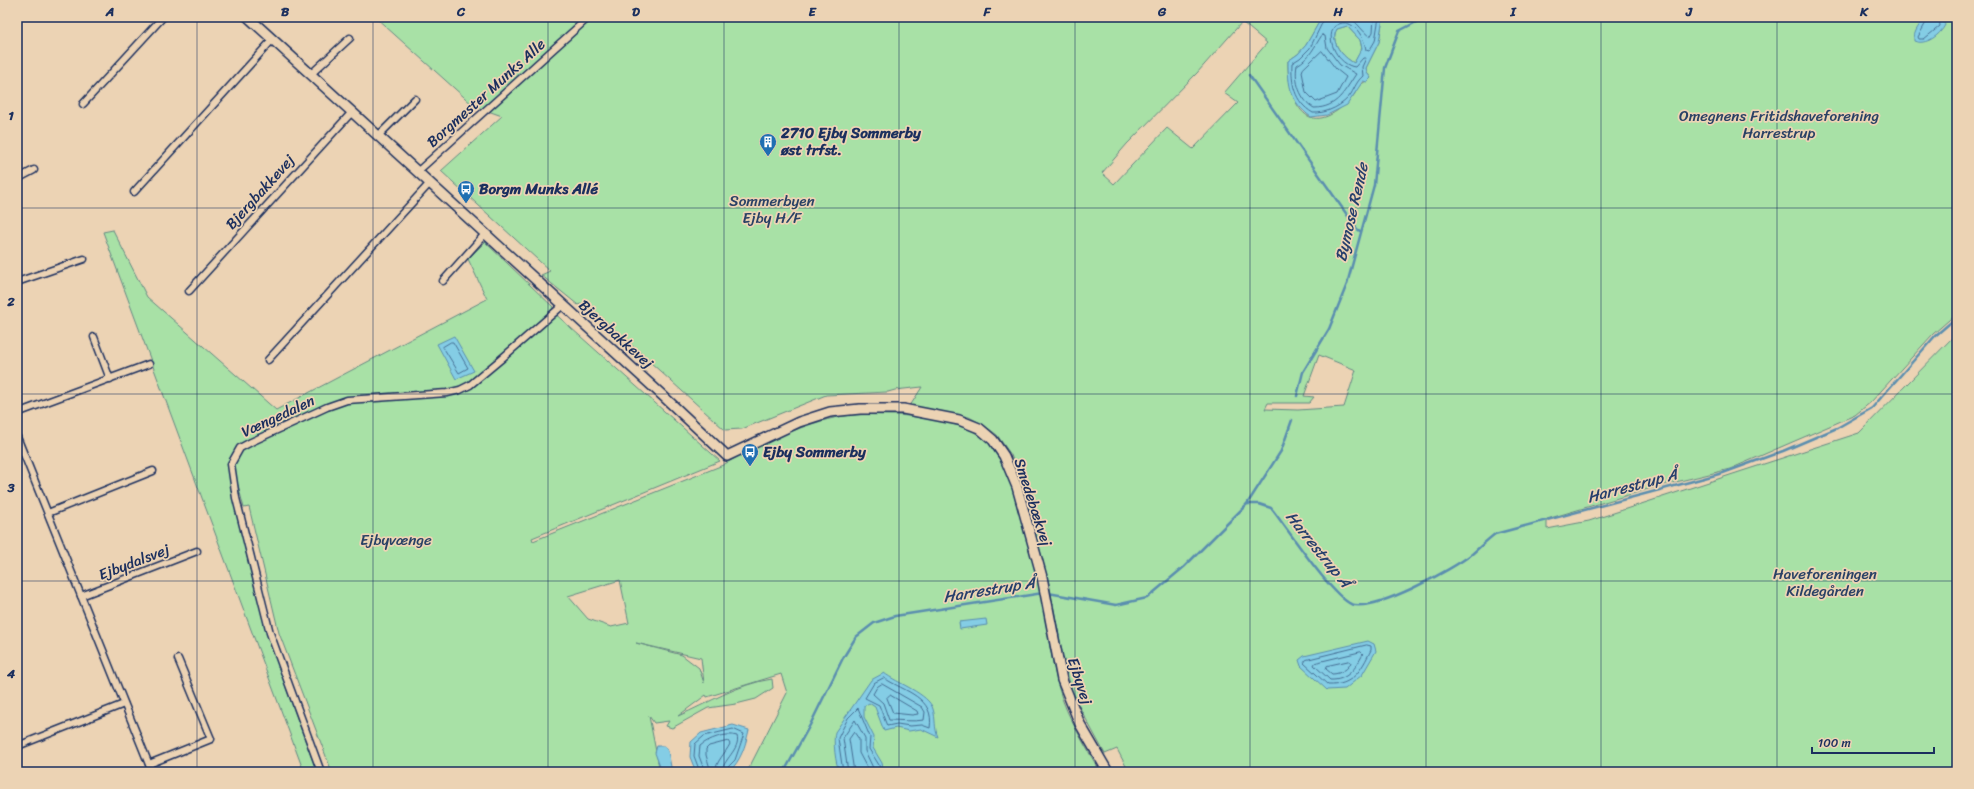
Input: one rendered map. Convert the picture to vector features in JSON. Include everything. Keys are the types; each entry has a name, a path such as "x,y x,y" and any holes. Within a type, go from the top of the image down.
{"street":[{"path":"83,104 163,17"},
{"name":"Bjergbakkevej","path":"248,17 727,456"},
{"name":"Borgmester Munks Alle","path":"417,172 589,17"},
{"path":"311,74 350,38"},
{"path":"134,192 273,39"},
{"path":"378,136 415,99"},
{"name":"Bjergbakkevej","path":"190,291 352,112"},
{"path":"17,179 34,170"},
{"path":"268,360 430,183"},
{"path":"443,281 485,234"},
{"path":"17,282 84,258"},
{"name":"Vængedalen","path":"321,772 270,633 236,498 231,464 234,456 240,448 251,442 327,407 348,400 447,393 460,390 470,385 563,305"},
{"path":"94,337 110,379"},
{"path":"17,413 149,364"},
{"name":"Smedebækvej","path":"727,456 799,422 830,412 860,409 903,409 959,420 979,428 993,440 1004,456 1017,487 1045,592"},
{"path":"17,437 152,772"},
{"path":"48,513 153,471"},
{"name":"Ejbydalsvej","path":"81,596 197,551"},
{"name":"Ejbyvej","path":"1045,592 1062,680 1080,724 1108,772"},
{"path":"149,764 211,739 178,659"},
{"path":"20,745 124,704"}],"green space":[{"path":"375,17 1322,17 1306,45 1298,54 1288,61 1288,72 1293,96 1298,106 1305,114 1314,118 1325,117 1338,110 1351,99 1359,86 1371,78 1367,73 1366,68 1379,42 1383,17 1957,17 1957,313 1933,334 1871,402 1855,415 1730,469 1655,487 1547,519 1547,529 1589,521 1859,433 1957,333 1957,772 1129,772 1117,749 1105,754 1074,697 1064,663 1050,588 1024,490 1011,455 997,435 984,425 969,417 910,406 922,387 888,392 826,395 742,429 725,430 585,303 578,305 541,275 550,271 441,171 502,116 474,106","holes":["1242,22 1267,43 1224,93 1238,103 1193,149 1167,128 1114,184 1102,173 1127,144 1197,73","1319,355 1356,370 1344,407 1298,410 1265,409 1268,403 1309,403 1314,397 1304,396"]},
{"path":"1347,26 1360,40 1362,49 1354,63 1338,49 1335,39 1337,29"},
{"name":"Ejbyvænge","path":"113,230 147,297 276,410 487,299 468,259 485,242 553,307 552,311 720,461 532,538 533,541 723,465 762,444 792,431 821,421 849,415 894,415 930,419 968,429 987,441 999,456 1007,473 1036,571 1052,660 1062,700 1077,732 1100,772 747,772 787,693 781,674 707,697 706,695 678,716 735,689 759,681 772,679 773,688 756,699 736,704 708,708 672,728 666,726 669,721 654,723 649,716 660,772 332,772 279,633 249,507 244,508 238,485 238,506 245,548 264,621 280,672 317,772 304,772 103,232","holes":["620,580 629,623 611,627 588,619 568,596","636,643 701,658 704,683 699,668 682,655"]}],"water":[{"path":"1322,17 1383,17 1379,42 1366,68 1367,73 1371,78 1367,82 1363,81 1347,105 1327,115 1311,117 1294,99 1290,85 1288,61 1298,54 1306,45","holes":["1347,26 1360,40 1362,48 1354,63 1338,49 1335,34 1337,29"]},
{"path":"1927,17 1942,17 1945,25 1943,29 1928,41 1914,41 1918,28"},
{"path":"454,336 474,371 456,379 437,344"},
{"path":"986,619 987,625 960,629 959,622"},
{"path":"1368,641 1374,644 1376,651 1362,675 1345,689 1327,690 1301,666 1299,660 1304,656"},
{"path":"884,673 925,698 933,709 938,737 921,729 909,731 896,728 884,731 875,707 869,703 864,706 864,717 874,737 873,748 882,763 884,772 840,772 838,769 835,752 835,732 871,680"},
{"path":"733,725 749,730 742,753 737,763 729,772 696,772 690,757 691,742 701,733"},
{"path":"657,746 664,746 668,751 672,772 662,772 655,753"}],"waterway":[{"name":"Bymose Rende","path":"1297,396 1303,372 1329,329 1347,284 1374,185 1385,68 1399,31 1426,17"},
{"path":"1249,75 1357,229 1360,231"},
{"name":"Harrestrup Å","path":"1048,593 1116,605 1147,598 1184,567 1247,504 1259,504 1271,508 1321,575 1342,598 1351,604 1362,605 1377,602 1413,588 1431,579 1472,554 1495,534 1723,473 1783,451 1837,428 1872,408 1935,336 1957,317"},
{"name":"Bymose Rende","path":"1247,504 1281,451 1292,420"},
{"name":"Harrestrup Å","path":"784,772 810,725 843,658 856,637 874,623 895,616 1043,593"}],"place":[{"name":"2710 Ejby Sommerby øst trfst.","path":"768,157"},
{"name":"Borgm Munks Allé","path":"466,204"},
{"name":"Ejby Sommerby","path":"750,467"}],"park label":[{"name":"Omegnens Fritidshaveforening Harrestrup","path":"1779,124"},
{"name":"Sommerbyen Ejby H/F","path":"772,210"},
{"name":"Haveforeningen Kildegården","path":"1825,582"}]}
